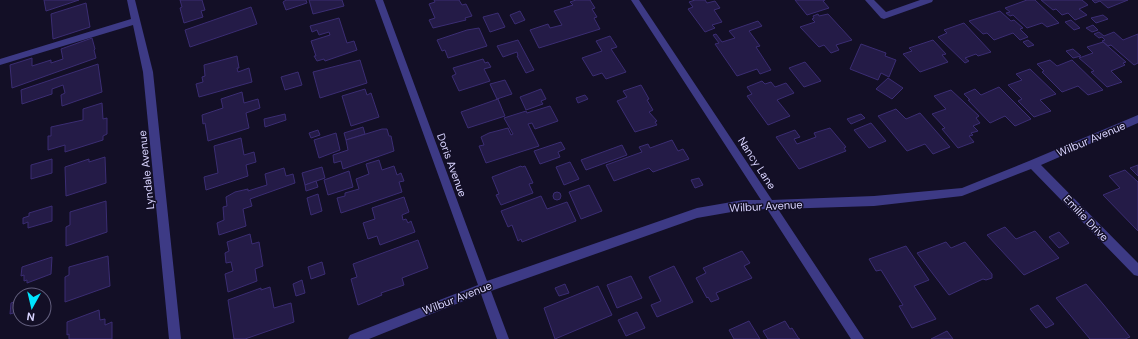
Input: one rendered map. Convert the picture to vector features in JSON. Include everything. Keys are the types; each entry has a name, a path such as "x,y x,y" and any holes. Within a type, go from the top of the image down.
{"street":[{"name":"Lyndale Avenue","path":"131,0 148,72 175,339"},
{"name":"Doris Avenue","path":"379,0 504,339"},
{"name":"Nancy Lane","path":"635,0 858,339"},
{"path":"869,0 884,16 929,0"},
{"path":"2,62 136,21"},
{"name":"Wilbur Avenue","path":"354,339 484,288 697,213 743,206 874,202 962,192 1033,164 1138,119"},
{"name":"Emilie Drive","path":"1033,164 1138,271"}],"building":[{"path":"44,0 79,0 46,11"},
{"path":"180,0 202,0 205,10 201,11 203,17 184,23 180,8 182,7"},
{"path":"286,0 306,0 307,3 286,10 283,2"},
{"path":"309,0 342,0 344,6 313,14"},
{"path":"434,0 459,0 462,5 466,4 472,16 465,18 466,20 433,28 429,20 435,18 429,4 435,2"},
{"path":"576,0 590,0 595,8 592,9 597,17 594,18 600,29 539,48 530,30 548,24 550,28 562,25 554,11 573,5 570,2"},
{"path":"695,0 705,0 707,3 715,1 720,8 714,10 722,22 712,25 715,28 705,32 688,9 693,7 689,2"},
{"path":"795,0 825,0 823,1 829,8 807,15"},
{"path":"1027,0 1035,0 1059,23 1047,27 1042,23 1027,28 1013,15 1010,16 1006,13 1010,12 1005,8"},
{"path":"1041,0 1082,0 1088,5 1079,9 1087,15 1075,20 1068,13 1062,15 1056,9 1053,10"},
{"path":"1092,0 1128,0 1108,8 1100,1 1095,3"},
{"path":"86,3 90,27 53,39 51,14"},
{"path":"251,7 257,24 190,47 185,30"},
{"path":"520,11 525,20 515,24 510,15"},
{"path":"1000,11 1011,21 1014,20 1023,28 1020,29 1028,37 1020,40 1013,33 994,40 987,33 983,34 969,21"},
{"path":"498,13 505,27 490,32 483,17"},
{"path":"818,14 819,16 828,14 852,40 836,45 839,50 831,53 824,45 819,47 800,27 815,22 812,19 814,18 813,16"},
{"path":"1103,15 1108,19 1096,23 1091,18"},
{"path":"339,18 347,43 354,41 357,50 325,61 324,59 317,61 314,56 316,56 311,41 330,35 329,32 319,35 317,30 312,32 310,26"},
{"path":"1071,20 1080,28 1074,30 1065,22"},
{"path":"758,21 762,26 749,31 760,46 756,47 771,70 760,74 757,69 737,76 715,44 719,43 713,35 716,34 722,42 735,38 729,31"},
{"path":"964,23 991,52 978,56 976,54 965,58 969,61 965,63 938,37 947,33 944,30"},
{"path":"1093,25 1098,30 1092,32 1086,28"},
{"path":"479,28 487,46 448,58 445,50 442,51 437,40 467,30"},
{"path":"1099,32 1104,36 1114,32 1123,40 1138,34 1138,63 1134,65 1111,45 1108,46 1102,41 1105,40 1102,37 1099,38 1094,34"},
{"path":"610,36 617,47 611,49 626,72 606,79 602,73 593,76 582,58 602,51 596,41"},
{"path":"92,38 96,58 12,88 10,65 32,58 32,66 51,60 51,63 63,59 61,49"},
{"path":"518,40 534,70 526,73 517,56 517,52 503,57 497,46"},
{"path":"933,40 946,54 942,55 948,62 920,72 903,54 912,51 909,48"},
{"path":"1028,40 1034,45 1028,47 1023,42"},
{"path":"1103,42 1126,62 1123,63 1125,65 1111,71 1122,82 1107,87 1091,72 1094,71 1079,58 1093,53 1087,47"},
{"path":"861,44 886,53 885,56 896,60 889,77 881,73 878,80 850,69"},
{"path":"1073,49 1081,56 1073,58 1066,51"},
{"path":"237,56 239,68 237,68 238,72 249,68 252,82 199,97 196,84 203,82 202,77 205,76 204,65"},
{"path":"483,59 485,63 488,62 491,67 484,69 490,81 459,91 452,76 456,74 453,68"},
{"path":"360,60 367,83 320,98 313,72"},
{"path":"1050,60 1057,66 1072,60 1103,90 1088,95 1078,86 1062,92 1042,72 1044,71 1037,64"},
{"path":"805,62 821,81 804,87 789,68"},
{"path":"98,64 102,92 62,106 61,95 65,93 63,85 52,89 52,94 22,104 21,90"},
{"path":"1030,69 1056,94 1040,100 1051,111 1034,117 1018,101 1022,99 1008,85 1022,80 1016,74"},
{"path":"298,72 302,85 285,90 281,77"},
{"path":"888,78 903,88 892,99 876,89"},
{"path":"505,80 512,94 497,99 490,84"},
{"path":"762,81 765,84 771,82 775,87 786,83 794,93 777,100 790,116 768,125 747,96 752,94 747,87"},
{"path":"641,85 653,110 649,112 657,121 655,122 657,125 635,132 617,101 627,97 623,91"},
{"path":"999,87 1031,119 1015,126 1005,116 990,123 964,94 975,89 981,95"},
{"path":"365,89 367,95 371,93 379,117 351,126 342,96"},
{"path":"541,89 546,99 541,101 543,104 526,110 520,97"},
{"path":"951,90 979,116 976,118 980,123 973,126 978,131 971,133 973,135 969,136 974,142 958,148 942,129 945,128 932,114 946,109 934,96"},
{"path":"242,92 244,103 258,99 260,108 246,113 249,128 208,141 202,115 223,108 221,99"},
{"path":"585,95 588,99 578,103 576,98"},
{"path":"498,99 505,116 468,128 461,112"},
{"path":"102,103 103,119 107,118 107,134 103,136 103,140 65,152 65,145 48,150 48,136 51,136 51,127 83,120 83,109"},
{"path":"550,106 558,121 535,129 532,123 528,124 539,146 486,163 479,146 484,145 481,137 489,133 508,128 511,135 513,134 504,118 526,111 527,113"},
{"path":"896,109 906,119 920,113 950,147 933,154 925,144 907,151 878,116"},
{"path":"285,114 286,120 265,127 264,119"},
{"path":"861,114 865,118 851,124 847,119"},
{"path":"871,123 886,141 869,148 854,130"},
{"path":"363,127 365,134 346,140 344,133"},
{"path":"830,128 846,147 844,148 846,151 799,169 776,137 795,130 800,137 794,139 797,144 816,137 814,133"},
{"path":"382,129 387,129 389,136 391,136 394,151 343,169 341,161 334,163 333,155 348,150 346,140"},
{"path":"318,130 320,135 311,138 309,133"},
{"path":"336,133 340,150 319,158 314,140"},
{"path":"241,138 244,155 254,152 256,162 246,165 248,176 206,190 204,177 218,173 214,146"},
{"path":"672,140 678,151 683,149 689,159 653,172 649,168 614,181 606,165 642,152 639,147 648,144 650,148"},
{"path":"561,142 565,149 558,152 560,157 540,164 534,151"},
{"path":"622,145 627,155 586,170 581,160"},
{"path":"105,157 106,183 66,196 65,167 89,159 89,162"},
{"path":"52,159 52,173 31,179 31,165"},
{"path":"379,160 382,170 394,166 397,175 401,173 404,181 399,182 402,192 341,213 337,198 345,196 345,193 359,189 356,179 369,174 366,164"},
{"path":"570,162 579,179 564,185 556,167"},
{"path":"1138,165 1138,176 1130,168"},
{"path":"521,166 525,166 533,183 529,184 533,193 501,205 496,195 499,194 492,177"},
{"path":"322,167 325,178 305,185 302,173"},
{"path":"284,168 286,176 293,174 295,183 250,199 252,206 243,209 246,226 219,235 217,223 224,220 223,207 227,206 226,197 235,192 248,189 248,191 267,185 265,174"},
{"path":"1125,170 1138,182 1138,231 1103,195 1120,188 1109,176"},
{"path":"349,171 353,187 328,195 324,180"},
{"path":"699,178 703,185 695,188 691,180"},
{"path":"316,181 318,187 306,191 305,185"},
{"path":"589,185 602,211 581,219 569,192"},
{"path":"555,192 559,192 561,196 559,200 555,200 553,198 553,194"},
{"path":"318,194 322,211 311,215 307,198"},
{"path":"541,196 547,209 567,202 576,221 522,242 521,239 518,241 512,225 508,227 501,211"},
{"path":"404,197 409,212 402,215 403,220 406,219 408,223 411,221 415,232 380,245 377,236 368,239 363,223 375,219 372,208"},
{"path":"106,201 107,232 66,246 66,227 70,225 70,212"},
{"path":"52,206 52,221 28,228 28,222 23,224 23,218 29,216 29,213"},
{"path":"1005,227 1016,239 1035,231 1059,258 1024,275 987,235"},
{"path":"1059,232 1069,243 1059,248 1049,237"},
{"path":"250,234 252,244 259,242 263,266 255,269 257,281 228,292 225,274 233,271 231,262 226,263 225,253 229,251 227,242"},
{"path":"418,240 428,268 402,278 404,285 381,293 382,295 358,305 351,279 357,277 353,264"},
{"path":"946,242 951,248 965,242 992,274 992,278 986,280 983,279 949,295 917,253"},
{"path":"906,246 929,280 914,286 936,319 912,328 899,306 903,305 881,270 876,271 869,259"},
{"path":"742,251 750,263 744,266 752,278 716,293 719,299 711,302 708,297 707,298 696,278 706,273 703,268"},
{"path":"108,256 110,286 65,302 65,277 69,275 69,267"},
{"path":"52,257 51,274 27,283 27,280 24,281 24,275 21,276 22,267"},
{"path":"322,262 325,274 311,279 308,267"},
{"path":"674,266 693,302 657,317 651,305 661,301 649,277"},
{"path":"631,276 642,298 617,308 607,285"},
{"path":"302,280 305,293 296,296 293,284"},
{"path":"565,284 569,293 559,296 555,288"},
{"path":"1086,284 1130,337 1125,339 1090,339 1056,298"},
{"path":"598,286 612,315 555,339 544,308"},
{"path":"270,287 274,308 291,303 294,322 245,339 234,339 228,300 261,288 261,290"},
{"path":"11,303 12,313 10,314"},
{"path":"1038,305 1054,324 1046,328 1030,309"},
{"path":"99,310 100,320 105,319 105,325 112,322 112,339 69,339 69,334 67,335 67,322"},
{"path":"637,312 645,328 626,336 618,320"},
{"path":"749,321 760,339 734,339 729,330"},
{"path":"785,321 790,329 792,328 799,339 768,339 763,331"},
{"path":"947,331 953,339 931,339"}]}
